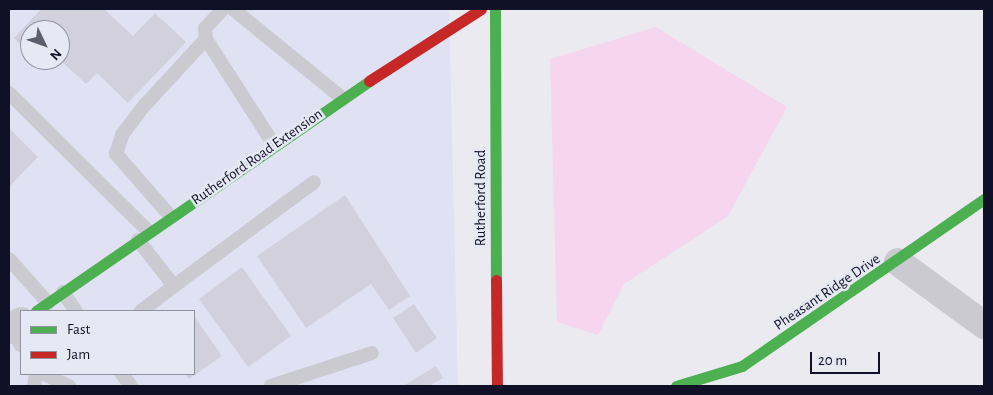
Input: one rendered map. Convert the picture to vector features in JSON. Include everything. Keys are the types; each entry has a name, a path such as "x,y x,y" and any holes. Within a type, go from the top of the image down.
{"street":[{"name":"Rutherford Road Extension","path":"38,310 341,97 436,42 481,9"},
{"name":"Rutherford Road","path":"495,9 497,386"},
{"name":"Pheasant Ridge Drive","path":"676,386 742,366 898,262 984,199"},
{"path":"898,262 984,325"}],"lane":[{"path":"223,9 205,28 206,39 274,144"},
{"path":"232,9 341,97"},
{"path":"171,217 116,154 122,135 144,105 206,39"},
{"path":"9,93 143,236 174,286"},
{"path":"142,310 314,182"},
{"path":"9,259 48,303"},
{"path":"63,292 75,310"},
{"path":"271,386 372,353"},
{"path":"46,375 69,386"},
{"path":"123,375 131,386"}],"shaded area":[{"path":"9,9 449,9 458,386 9,386"},
{"path":"656,27 787,107 728,216 624,284 598,335 557,322 550,59"}],"building":[{"path":"41,9 104,9 133,36 155,13 186,42 128,103 97,73 86,84 70,69 70,20 31,20"},
{"path":"20,32 20,44 14,38"},
{"path":"9,128 38,157 9,187"},
{"path":"345,195 410,296 389,310 371,284 306,328 257,256"},
{"path":"242,267 291,336 248,367 199,299"},
{"path":"414,304 437,338 416,353 393,318"},
{"path":"195,317 222,356 195,375"},
{"path":"436,366 443,378 429,386 403,386"},
{"path":"186,375 195,375 189,379"}],"traffic: fast":[{"path":"495,9 496,280"},
{"path":"37,310 369,81"},
{"path":"676,386 742,366 984,199"}],"traffic: jam":[{"path":"369,81 481,9"},
{"path":"496,280 497,386"}]}
